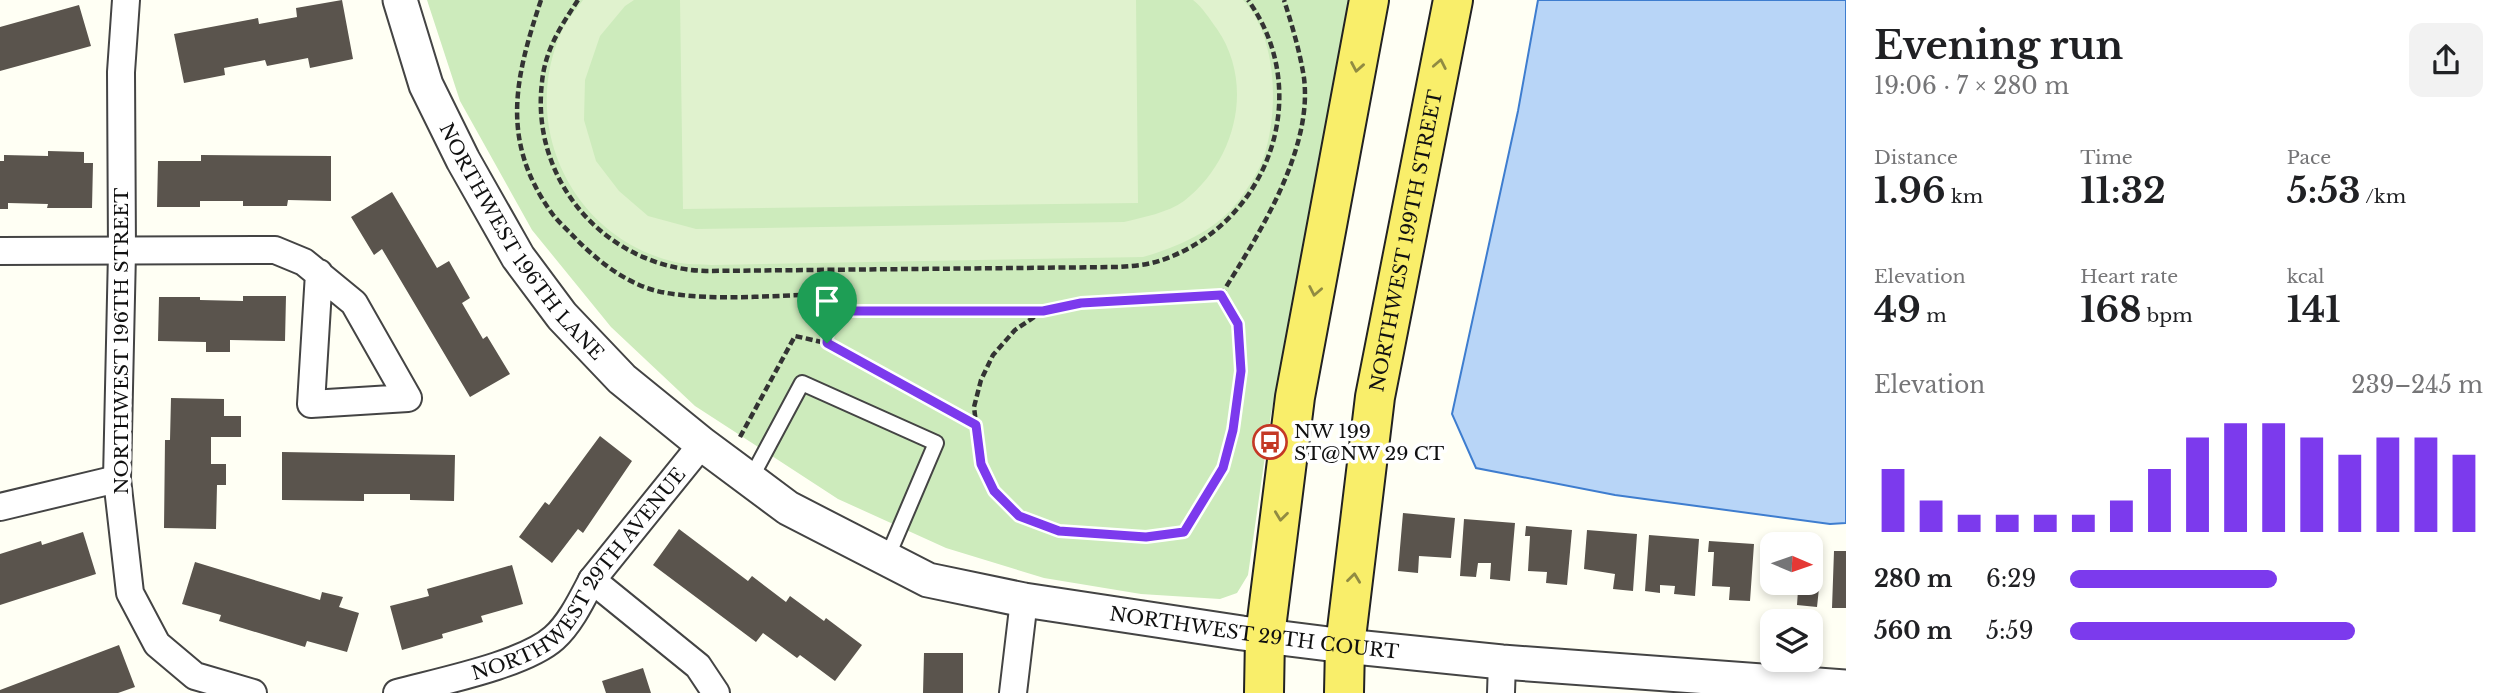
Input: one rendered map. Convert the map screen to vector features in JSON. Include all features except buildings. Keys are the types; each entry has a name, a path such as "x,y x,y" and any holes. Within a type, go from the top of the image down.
{"main road":[{"path":"1264,693 1265,636 1295,397 1369,0"},
{"name":"NORTHWEST 199TH STREET","path":"1344,693 1345,646 1375,397 1453,0"}],"street":[{"name":"NORTHWEST 196TH STREET","path":"126,0 121,72 122,252 117,479 130,593 157,644 187,685"},
{"name":"NORTHWEST 196TH LANE","path":"400,0 426,85 463,160 518,257 562,316 622,379 726,462"},
{"path":"0,251 275,250 304,262 319,273 354,303 408,398 311,404 319,273"},
{"name":"NORTHWEST 29TH COURT","path":"726,462 788,508 928,580 1024,600 1345,646 1501,678 1846,687"},
{"name":"NORTHWEST 29TH AVENUE","path":"397,693 522,658 554,638 582,601 592,580 726,462"},
{"path":"0,507 117,479"},
{"path":"592,580 698,666 716,693"},
{"path":"1013,693 1024,600"},
{"path":"187,685 253,693"}],"lane":[{"path":"726,462 802,383 936,443 887,558"}],"path":[{"path":"541,0 524,52 517,97 517,132 526,167 551,213 585,248 617,274 657,291 692,296 830,294"},
{"path":"578,0 551,43 542,82 541,117 563,187 586,218 615,243 643,258 666,266 706,271 1119,267 1161,261 1195,244 1225,222 1250,194 1261,176 1274,144 1279,111 1278,74 1268,35 1248,0"},
{"path":"1221,295 1252,246 1294,162 1303,122 1304,79 1284,0"},
{"path":"827,343 830,268"},
{"path":"829,311 1043,311 1081,303 1221,295"},
{"path":"1043,311 1015,330 993,355 981,380 974,407 981,464 994,491 1019,516 1059,531 1146,537 1184,532 1223,468 1233,430 1241,371 1238,324 1221,295"},
{"path":"726,462 795,336 827,343 976,425"}],"green space":[{"path":"427,0 1353,0 1271,414 1248,575 1237,593 1220,599 1141,594 1044,578 946,548 838,499 695,406 611,327 532,230 460,101"},
{"path":"583,0 634,0 625,6 600,36 585,80 584,120 596,161 619,191 648,216 696,229 1124,222 1170,209 1184,201 1202,184 1216,165 1227,144 1237,97 1235,73 1229,51 1217,29 1193,0 1243,0 1255,16 1269,55 1272,120 1263,159 1255,177 1226,215 1193,238 1143,257 712,265 680,263 639,249 608,229 583,203 564,173 552,140 547,104 550,67 562,31"},
{"path":"680,0 1136,0 1138,203 683,209"}],"water":[{"path":"1538,0 1846,0 1846,523 1830,524 1615,495 1476,468 1452,414 1518,111"}],"place":[{"name":"NW 199 ST@NW 29 CT","path":"1270,442"}],"route":[{"path":"1221,295 1238,324 1241,371 1233,430 1223,468 1184,532 1146,537 1059,531 1019,516 994,491 981,464 976,425 827,343 829,311 1043,311 1081,303 1221,295"}]}
